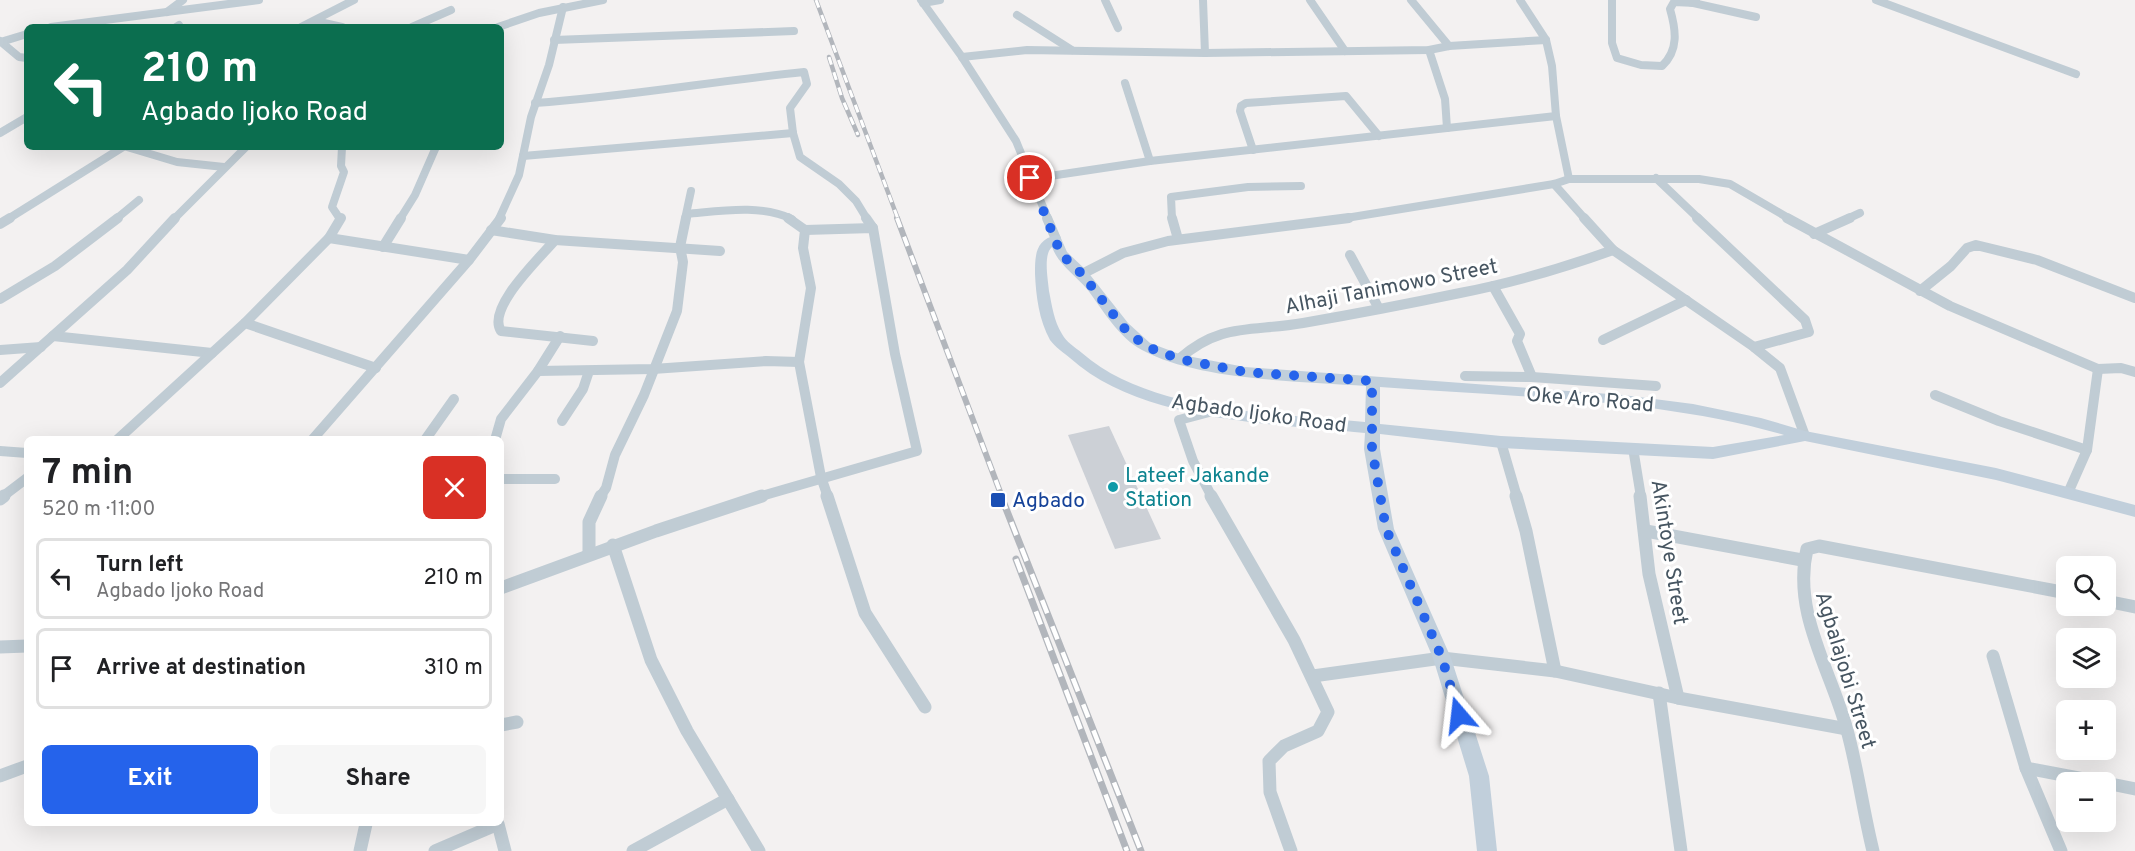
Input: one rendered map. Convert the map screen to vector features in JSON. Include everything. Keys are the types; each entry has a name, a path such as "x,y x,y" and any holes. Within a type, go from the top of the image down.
{"main road":[{"name":"Agbado Ijoko Road","path":"1372,381 1245,372 1179,359 1145,346 1123,327 1082,274 1061,254 1056,239 1043,248 1041,254 1042,287 1047,316 1057,339 1092,370 1146,396 1213,411 1372,429"},
{"name":"Oke Aro Road","path":"1372,381 1635,401 1724,414 1805,436 1928,459 2135,511"},
{"path":"1372,381 1372,449 1386,529 1442,658 1479,776 1487,851"},
{"name":"Oke Aro Road","path":"1372,429 1501,442 1713,453 1805,436"}],"street":[{"path":"166,13 183,0"},
{"path":"76,24 259,0"},
{"path":"308,24 354,0"},
{"path":"504,25 563,7 603,0"},
{"path":"922,1 940,0"},
{"path":"1105,0 1118,28"},
{"path":"1203,0 1205,53"},
{"path":"1310,0 1346,51"},
{"path":"1411,0 1449,46"},
{"path":"1520,0 1546,40 1552,66 1556,116 1569,179"},
{"path":"1612,0 1612,43 1617,58 1641,65 1662,66 1672,57 1676,30 1670,9 1674,2 1696,2"},
{"path":"1682,0 1756,17"},
{"path":"1876,0 2076,74"},
{"name":"Agbado Ijoko Road","path":"922,1 1013,135 1056,239"},
{"path":"316,436 469,260 507,204 519,175 535,103 549,65 563,7"},
{"path":"419,24 451,10"},
{"path":"1017,15 1072,50"},
{"path":"315,21 328,24"},
{"path":"554,40 794,32"},
{"path":"2,45 24,35"},
{"path":"962,57 1028,50 1205,53 1429,50 1449,46 1546,40"},
{"path":"2,45 19,57 24,58"},
{"path":"1429,50 1445,99 1447,128"},
{"path":"504,587 614,545 821,477 918,451 895,354 873,228 856,201 839,184 800,157 793,133 790,108 807,84 804,72 709,82 604,98 535,103"},
{"path":"1125,83 1150,161"},
{"path":"1253,150 1240,111 1241,106 1246,103 1346,96 1379,136"},
{"path":"1030,178 1150,161 1556,116"},
{"path":"0,133 24,119"},
{"path":"523,156 793,133"},
{"path":"0,224 120,150"},
{"path":"135,150 177,162 224,167"},
{"path":"0,383 127,270 243,150"},
{"path":"121,436 245,323 329,238 341,218 332,207 344,172 341,166 342,150"},
{"path":"383,247 415,195 435,150"},
{"path":"1656,178 1805,320 1809,332 1754,347"},
{"path":"1082,274 1094,266 1143,246 1178,239 1261,230 1569,179 1699,179 1730,184 1739,188 1814,234 1950,306 2098,369 2121,368 2135,372"},
{"path":"1554,183 1613,250 1754,347 1780,368 1805,436"},
{"path":"1178,239 1172,220 1171,197 1248,187 1301,186"},
{"path":"589,554 589,522 606,488 615,455 644,395 677,311 683,262 680,247 691,191"},
{"path":"0,299 23,287 92,241 139,200"},
{"path":"687,214 750,209 793,218 806,230 873,228"},
{"path":"1814,234 1860,213"},
{"path":"491,230 555,240 720,251"},
{"path":"806,230 803,248 811,288 799,362 821,477 865,613 925,707"},
{"path":"329,238 469,260"},
{"path":"555,240 503,304 497,317 497,325 501,331 593,341"},
{"path":"1920,291 1951,266 1967,248 1976,245 2037,260 2135,298"},
{"name":"Alhaji Tanimowo Street","path":"1179,359 1203,340 1216,334 1299,324 1493,286 1583,262 1613,250"},
{"path":"1350,255 1378,307"},
{"path":"1493,286 1520,334 1517,341 1532,377"},
{"path":"1603,340 1686,300"},
{"path":"245,323 376,368"},
{"path":"53,336 212,353"},
{"path":"496,436 501,418 538,371 560,336"},
{"path":"0,350 41,347"},
{"path":"538,371 653,369 799,362"},
{"path":"2068,493 2087,450 2098,369"},
{"path":"562,421 583,389 589,371"},
{"path":"1465,376 1532,377 1656,386"},
{"path":"1935,395 1999,421 2087,450"},
{"path":"428,436 454,399"},
{"path":"1213,411 1179,420 1183,435 1200,475 1313,676 1328,712 1318,731 1284,746 1269,761 1270,792 1291,851"},
{"path":"1501,442 1526,531 1555,671"},
{"name":"Akintoye Street","path":"1633,448 1646,531 1649,574 1678,698"},
{"path":"0,451 24,453"},
{"path":"504,479 555,479"},
{"path":"0,499 24,480"},
{"path":"1646,531 1802,560 1807,549 1819,546 2056,591"},
{"path":"614,545 651,660 687,731 759,851"},
{"name":"Agbalajobi Street","path":"1802,560 1802,593 1847,729 1873,851"},
{"path":"2116,603 2135,607"},
{"path":"0,647 24,646"},
{"path":"1993,656 2026,768 2061,851"},
{"path":"1313,676 1442,658 1555,671 1678,698 1847,729"},
{"path":"1659,693 1681,851"},
{"path":"504,724 517,722"},
{"path":"0,776 24,767"},
{"path":"2026,768 2056,774"},
{"path":"2116,785 2135,789"},
{"path":"633,851 728,799"},
{"path":"360,851 366,826"},
{"path":"435,851 493,826"},
{"path":"498,826 504,851"}],"building":[{"name":"Lateef Jakande Station","path":"1109,426 1161,539 1115,549 1068,435"}],"railway":[{"path":"816,0 898,219"},
{"path":"829,57 842,98 858,135"},
{"path":"897,218 1002,497"},
{"path":"1001,496 1141,851"},
{"path":"1016,559 1127,851"}],"place":[{"name":"Lateef Jakande Station","path":"1113,487"},
{"name":"Agbado","path":"998,500"}],"route":[{"path":"1030,178 1061,254 1082,274 1123,327 1145,346 1179,359 1245,372 1372,381 1372,449 1386,529 1442,658 1459,715"}]}
